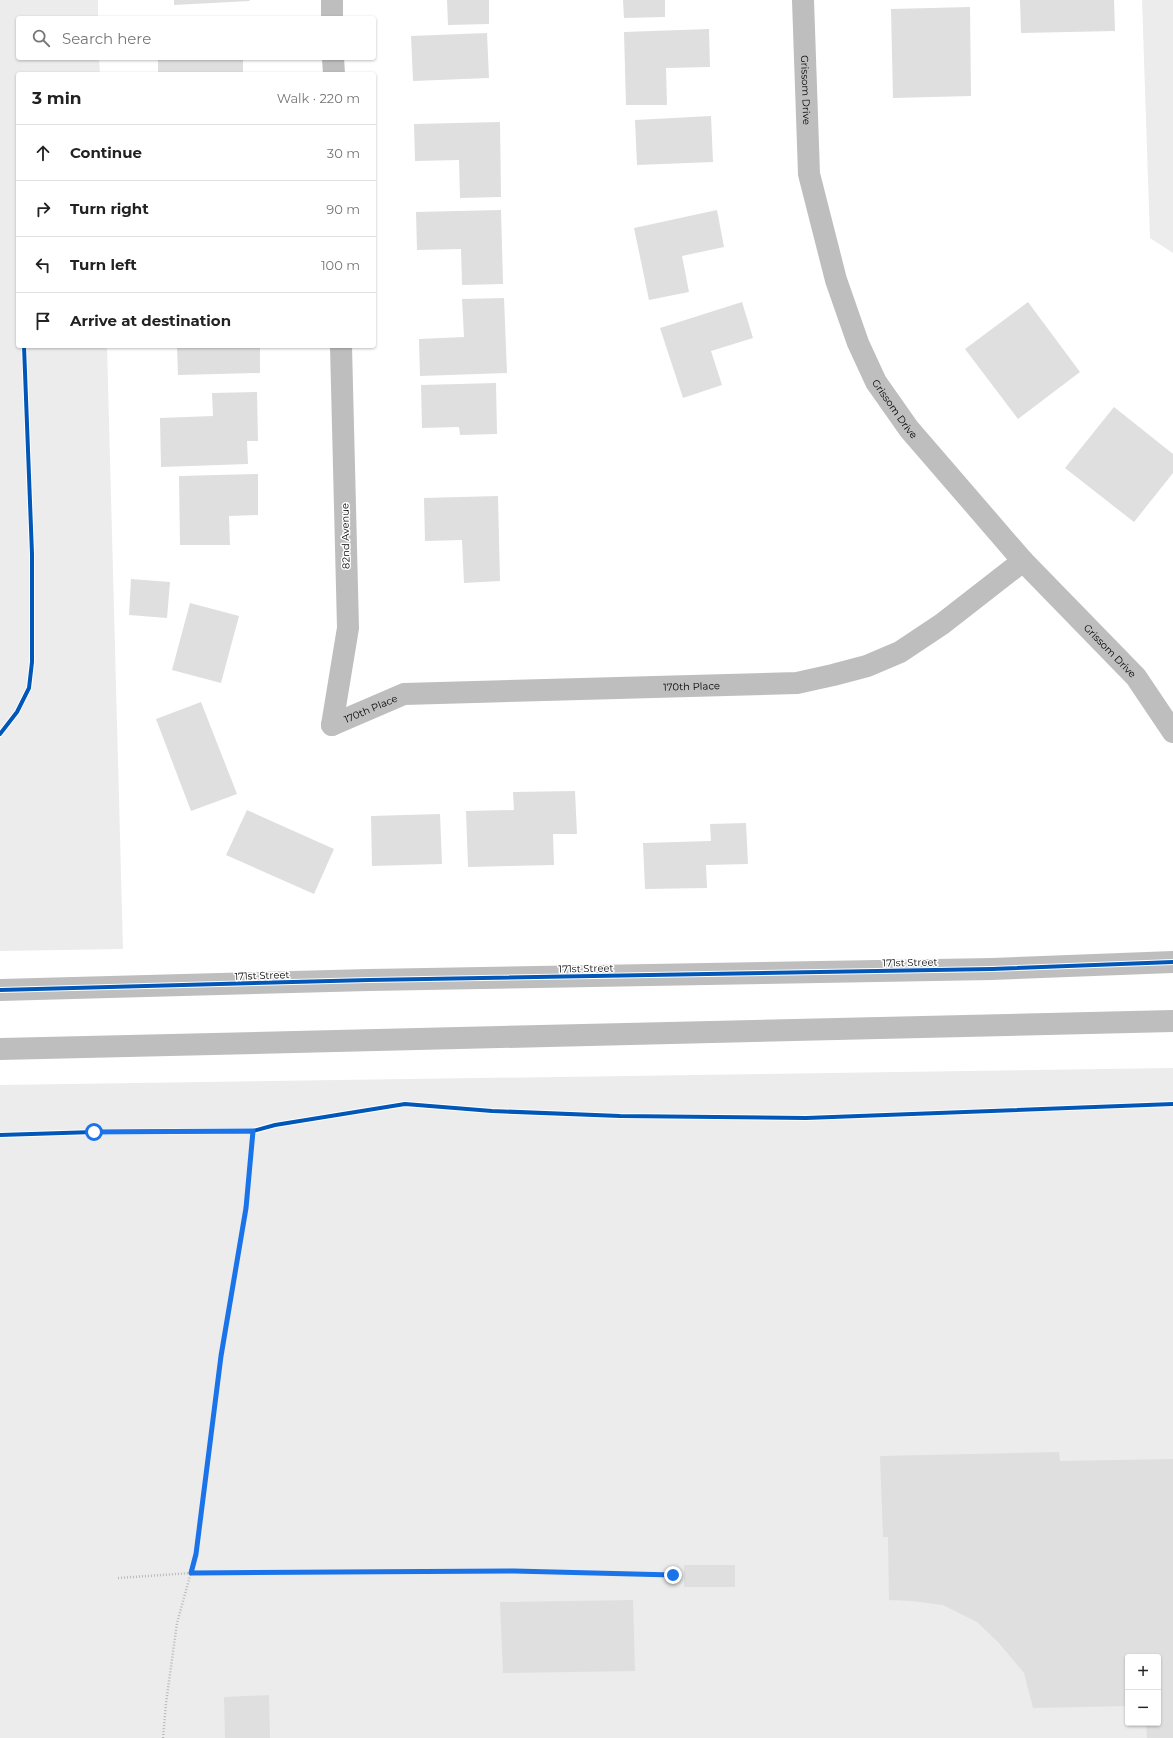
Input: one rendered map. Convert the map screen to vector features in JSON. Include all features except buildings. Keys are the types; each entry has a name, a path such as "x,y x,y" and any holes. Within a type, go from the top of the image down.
{"street":[{"path":"332,0 332,16"},
{"name":"Grissom Drive","path":"803,0 809,174 836,280 858,343 876,382 909,429 1023,561 1136,677 1173,732"},
{"path":"333,60 334,72"},
{"name":"82nd Avenue","path":"332,724 348,628 341,348"},
{"name":"170th Place","path":"332,724 404,694 797,683 833,675 867,666 900,652 942,624 1023,561"},
{"name":"171st Street","path":"0,990 369,980 984,969 1173,962"},
{"path":"0,1049 1173,1021"}],"path":[{"path":"245,1131 260,1129"},
{"path":"163,1738 166,1703 177,1624 196,1554 221,1356 246,1208 253,1131"},
{"path":"118,1578 191,1573 514,1571 673,1575"}],"shaded area":[{"path":"0,0 98,0 98,16 16,16 16,60 99,60 100,72 16,72 16,348 107,348 123,949 0,951"},
{"path":"1142,0 1173,0 1173,253 1150,238"},
{"path":"1173,1068 1173,1738 0,1738 0,1085"}],"cycle path":[{"path":"0,734 17,712 29,688 32,662 32,554 24,348"},
{"path":"0,990 369,980 992,969 1173,962"},
{"path":"0,1135 94,1132 253,1131 275,1125 405,1104 492,1111 620,1116 806,1118 1173,1104"}],"route":[{"path":"94,1132 253,1131 246,1208 221,1356 196,1554 191,1573 514,1571 673,1575"}]}
